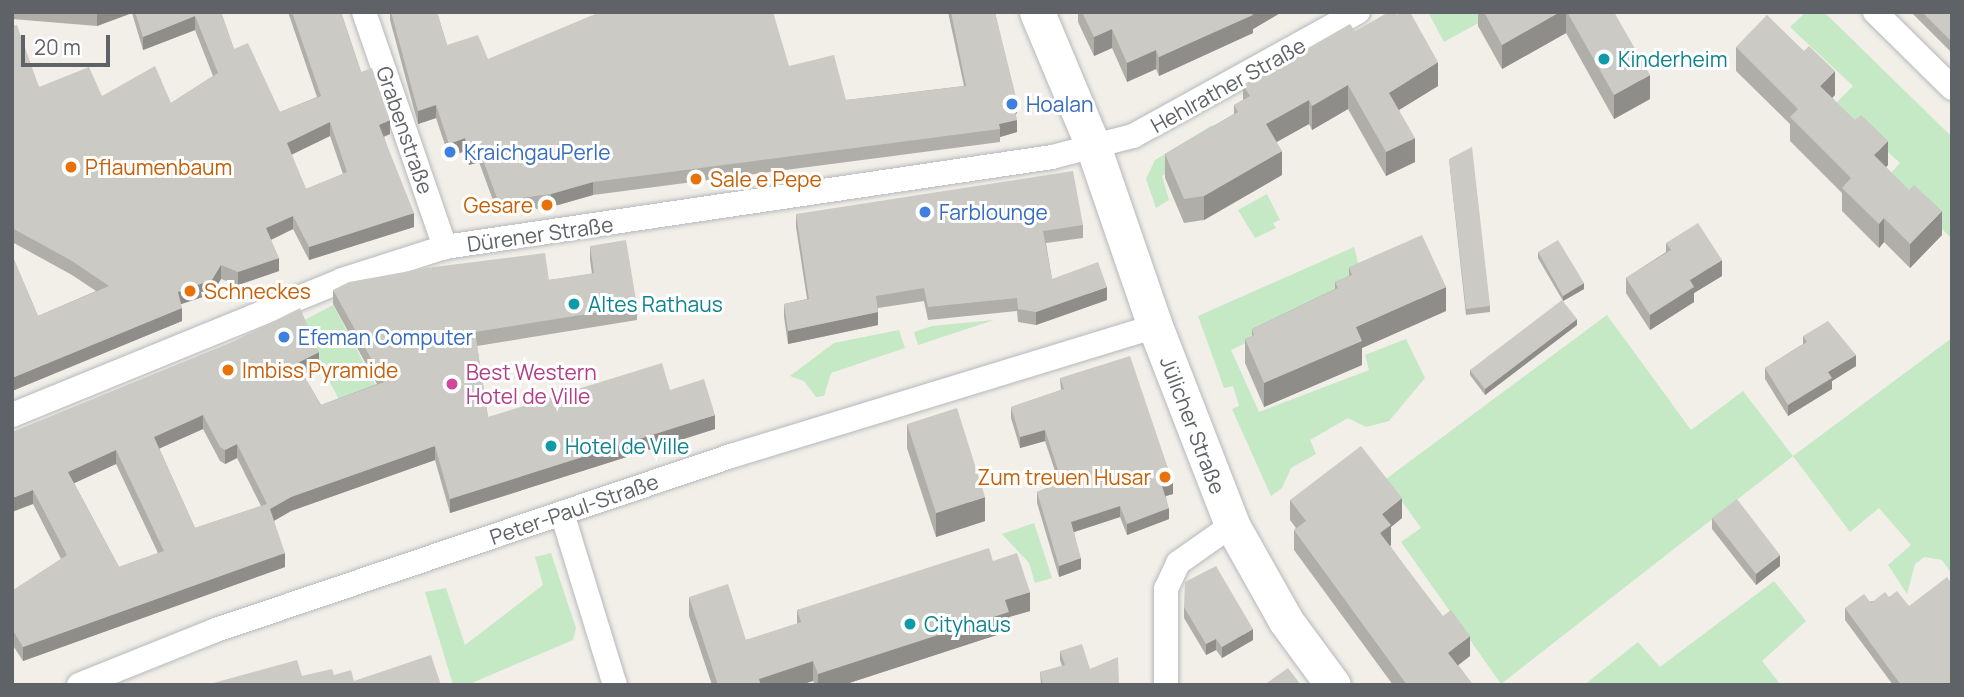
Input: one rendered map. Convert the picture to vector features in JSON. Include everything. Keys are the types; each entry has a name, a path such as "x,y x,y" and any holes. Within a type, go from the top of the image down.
{"street":[{"name":"Grabenstraße","path":"364,12 445,247"},
{"name":"Jülicher Straße","path":"1037,12 1093,146 1154,326 1232,525 1286,621 1333,685"},
{"name":"Hehlrather Straße","path":"1093,146 1154,127 1358,12"},
{"path":"1875,12 1952,88"},
{"name":"Dürener Straße","path":"12,415 330,285 445,247 1052,157 1093,146"},
{"name":"Peter-Paul-Straße","path":"79,685 213,631 562,513 1154,326"},
{"path":"562,513 615,685"},
{"path":"1166,685 1166,589 1178,563 1232,525"}],"green space":[{"path":"1428,12 1498,12 1444,42"},
{"path":"1806,12 1824,12 1952,137 1952,239 1889,175 1900,163 1835,104 1853,86 1790,27"},
{"path":"1212,125 1219,143 1162,176 1169,200 1156,208 1146,179 1155,160"},
{"path":"1267,194 1280,220 1273,223 1276,228 1255,238 1238,210"},
{"path":"1354,247 1360,270 1338,284 1327,304 1231,350 1259,412 1369,370 1365,355 1406,339 1425,378 1389,421 1366,427 1348,418 1310,440 1316,454 1291,468 1282,488 1271,496 1232,409 1239,406 1233,386 1224,388 1198,316"},
{"path":"333,305 383,399 380,478 299,323"},
{"path":"1607,315 1691,430 1743,391 1793,456 1501,684 1401,542 1421,528 1386,479"},
{"path":"994,320 918,345 914,332 932,326"},
{"path":"899,330 905,348 831,373 824,396 816,397 804,381 790,376 834,343"},
{"path":"1952,338 1952,574 1942,560 1924,557 1915,564 1907,594 1888,565 1911,545 1879,508 1850,532 1793,456"},
{"path":"1034,523 1052,578 1035,583 1029,563 1002,534"},
{"path":"551,553 576,628 573,640 467,685 453,685 425,592 446,588 465,645 543,585 535,557"},
{"path":"1774,581 1806,621 1762,661 1781,685 1584,685 1638,642 1660,667"}],"building":[{"path":"135,12 221,12 234,49 248,43 280,112 321,96 292,12 341,12 361,72 372,68 390,120 379,125 414,213 309,247 293,216 266,228 279,258 238,272 221,265 212,280 178,292 182,308 12,378 12,255 38,316 109,286 72,261 12,228 12,26 17,25 39,87 89,67 102,96 155,66 171,103 218,73 195,16 143,37","holes":["330,122 347,172 306,189 287,143"]},
{"path":"391,12 437,12 447,45 478,35 488,59 600,12 773,12 789,66 834,55 846,100 966,86 951,12 995,12 1017,101 1013,102 1017,120 999,124 1000,129 593,182 551,194 498,201 479,149 469,152 465,138 449,144 436,105 418,111"},
{"path":"1082,12 1251,12 1253,15 1159,57 1156,50 1127,63 1112,29 1094,37"},
{"path":"1389,12 1395,12 1397,15 1410,12 1438,62 1389,93 1415,138 1386,152 1348,85 1312,106 1309,100 1266,124 1282,151 1204,196 1184,199 1165,154 1238,112 1234,105 1250,96 1243,85 1350,24 1355,31"},
{"path":"1484,12 1560,12 1502,45"},
{"path":"1567,12 1614,12 1650,75 1614,95"},
{"path":"1922,12 1952,12 1952,42"},
{"path":"1767,15 1804,51 1809,46 1835,71 1820,86 1855,120 1861,115 1888,141 1874,155 1909,190 1914,185 1942,211 1910,244 1884,218 1879,224 1842,188 1851,178 1790,117 1798,109 1736,47"},
{"path":"1472,147 1490,306 1466,309 1449,159"},
{"path":"1073,171 1083,225 1043,231 1052,279 1098,262 1107,287 1036,312 1018,309 1017,298 928,307 924,288 876,296 878,312 788,331 784,304 809,299 796,214"},
{"path":"1698,223 1722,260 1690,280 1694,287 1650,315 1626,278 1671,250 1666,243"},
{"path":"1422,235 1446,287 1356,327 1362,341 1264,383 1245,339 1254,335 1252,329 1338,288 1335,282 1352,275 1349,267"},
{"path":"626,240 637,306 475,332 488,417 662,363 670,390 704,379 715,415 450,499 435,446 291,497 270,509 285,553 23,647 12,629 12,591 67,555 33,490 12,498 12,432 232,342 300,308 319,352 297,363 321,405 384,382 333,290 349,282 426,268 545,253 549,280 594,273 590,246","holes":["203,415 220,447 225,450 237,444 267,504 195,528 154,437","116,450 164,551 119,567 68,472"]},
{"path":"1558,240 1584,283 1563,296 1538,252"},
{"path":"1562,300 1577,319 1485,389 1470,370"},
{"path":"1828,321 1856,355 1828,372 1832,378 1788,405 1765,368 1807,342 1803,336"},
{"path":"1130,356 1173,483 1162,486 1169,508 1127,524 1120,506 1071,522 1081,558 1059,566 1037,492 1062,482 1045,430 1020,437 1011,407 1064,389 1060,378"},
{"path":"957,408 985,497 936,513 907,424"},
{"path":"1361,446 1402,498 1382,514 1391,525 1380,533 1443,616 1451,610 1470,636 1448,653 1473,685 1407,685 1294,530 1306,521 1290,500"},
{"path":"1737,499 1780,555 1756,574 1712,518"},
{"name":"Cityhaus","path":"989,548 993,561 1017,553 1030,592 1005,600 1009,612 818,674 813,661 759,679 761,685 718,685 689,597 728,584 746,640 801,622 797,610"},
{"path":"1216,566 1253,629 1222,647 1216,639 1206,644 1184,607 1185,582"},
{"path":"1947,577 1952,584 1952,685 1901,685 1845,608 1864,594 1871,603 1885,592 1889,597 1897,591 1909,606"},
{"path":"1082,644 1090,669 1118,657 1119,685 1043,685 1040,672 1065,665 1060,651"},
{"path":"431,655 441,685 206,685 297,660 302,676 332,669 334,675 351,670 354,681"},
{"path":"1288,668 1301,685 1264,685"}],"place":[{"name":"Kinderheim","path":"1604,59"},
{"name":"Hoalan","path":"1012,104"},
{"name":"KraichgauPerle","path":"450,152"},
{"name":"Pflaumenbaum","path":"71,167"},
{"name":"Sale e Pepe","path":"696,179"},
{"name":"Gesare","path":"547,205"},
{"name":"Farblounge","path":"925,212"},
{"name":"Schneckes","path":"190,291"},
{"name":"Altes Rathaus","path":"574,304"},
{"name":"Efeman Computer","path":"284,337"},
{"name":"Imbiss Pyramide","path":"228,370"},
{"name":"Best Western Hotel de Ville","path":"452,384"},
{"name":"Hotel de Ville","path":"551,446"},
{"name":"Zum treuen Husar","path":"1165,477"},
{"name":"Cityhaus","path":"910,624"}]}
